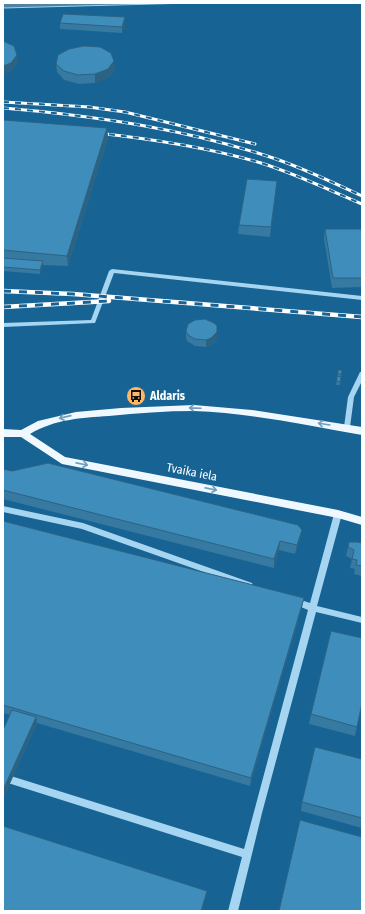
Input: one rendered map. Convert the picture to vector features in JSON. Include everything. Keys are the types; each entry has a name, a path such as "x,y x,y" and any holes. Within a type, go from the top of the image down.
{"main road":[{"path":"23,434 41,423 76,415 122,411 194,408 252,413 362,431"},
{"name":"Tvaika iela","path":"3,432 23,434 62,460 338,514 362,521"}],"lane":[{"path":"3,325 93,322 112,271 362,298"},
{"path":"347,428 351,397 362,374"},
{"path":"3,509 83,526 254,587"},
{"path":"233,911 314,608 325,555 338,514"},
{"path":"284,597 314,608 362,620"},
{"path":"11,780 247,854"}],"water":[{"path":"3,3 192,3 3,8"}],"building":[{"path":"63,14 125,17 122,27 60,23"},
{"path":"3,41 14,46 17,55 11,63 3,66"},
{"path":"84,46 100,47 111,53 114,61 108,69 95,74 78,75 64,71 56,64 58,55 69,49"},
{"path":"3,120 107,128 67,256 3,250"},
{"path":"247,179 277,181 271,227 239,225"},
{"path":"325,229 362,229 362,278 333,278"},
{"path":"3,258 43,261 40,270 3,267"},
{"path":"205,319 217,326 217,332 211,338 206,340 195,339 188,335 186,331 188,324 195,320"},
{"path":"338,370 342,370 341,374 338,374"},
{"path":"337,376 341,377 340,382 337,381"},
{"path":"48,463 298,525 302,530 297,545 280,541 274,559 3,490 3,469 12,471"},
{"path":"3,521 304,598 251,778 3,705"},
{"path":"349,542 362,543 362,566 356,565 357,560 352,559 354,550 348,547"},
{"path":"331,631 362,638 362,703 357,727 311,714"},
{"path":"12,710 36,717 3,790 3,730"},
{"path":"315,747 362,759 362,818 302,802"},
{"path":"300,820 362,837 362,911 279,911"},
{"path":"3,826 207,891 201,911 3,911"}],"railway":[{"path":"3,102 89,107 125,112 255,144"},
{"path":"3,108 72,115 141,125 209,140 287,163 362,196"},
{"path":"97,133 179,144 241,157 287,172 362,204"},
{"path":"3,291 73,294 362,317"},
{"path":"3,307 109,301"}],"place":[{"name":"Aldaris","path":"136,396"}]}
